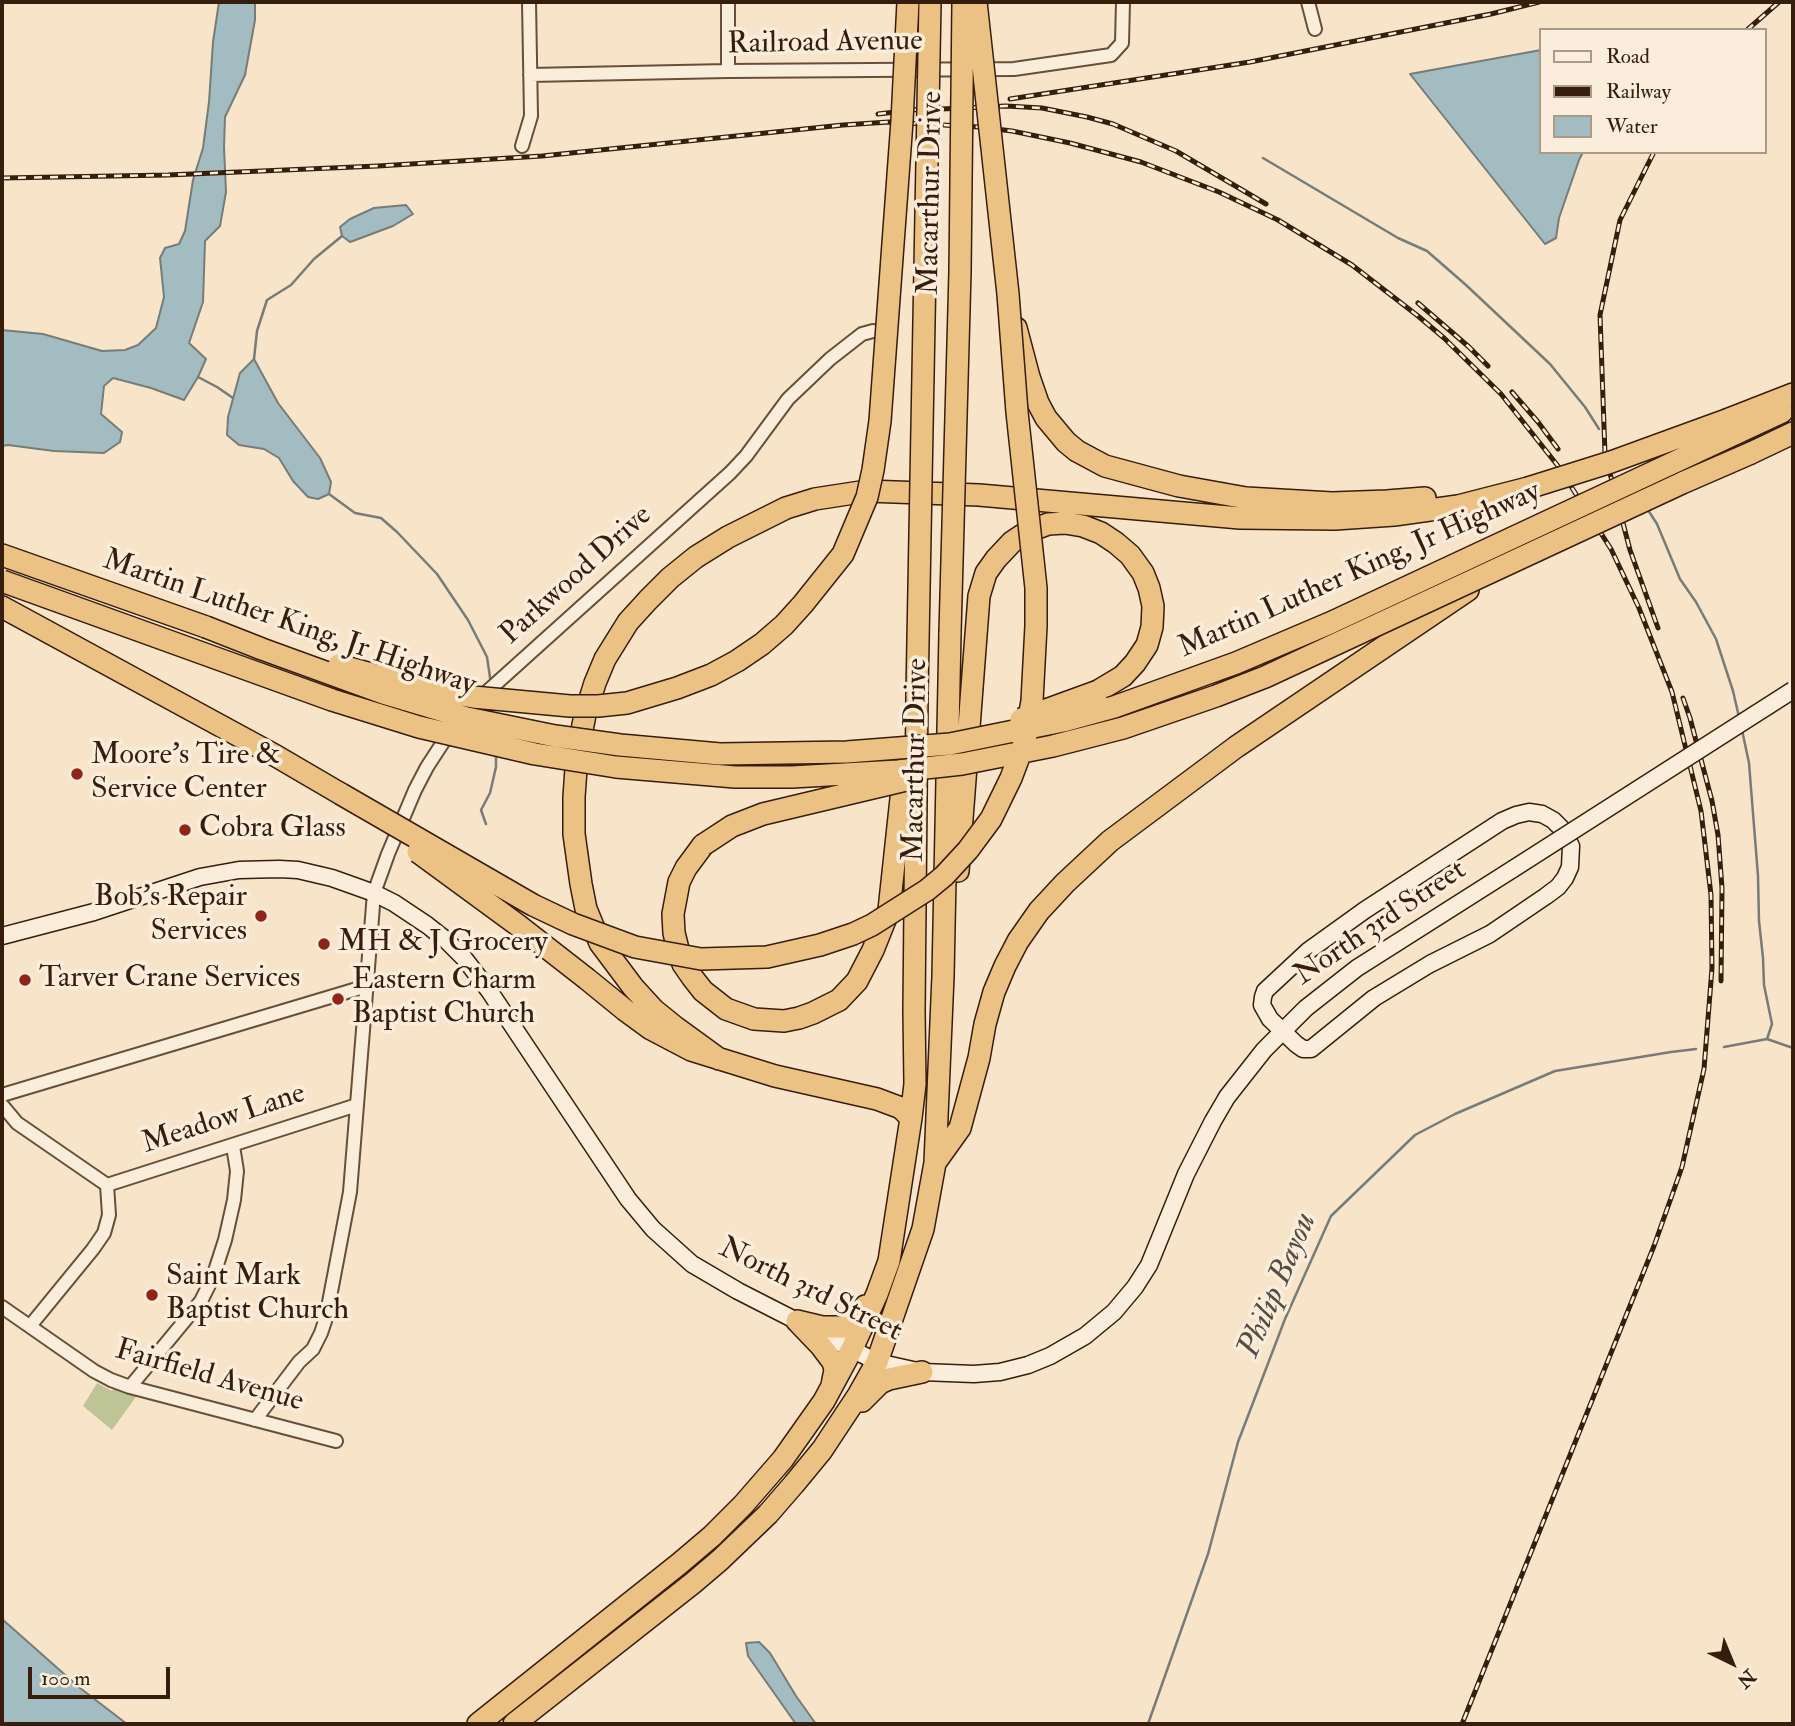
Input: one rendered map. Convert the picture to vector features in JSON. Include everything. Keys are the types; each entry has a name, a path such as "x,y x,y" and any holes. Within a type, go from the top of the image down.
{"highway":[{"path":"206,627 415,685 473,697 543,705 584,706 626,703 711,675 762,644 784,625 825,579 843,554 867,498 873,470 880,421 899,170 908,2"},
{"name":"Macarthur Drive","path":"478,1724 712,1536 776,1469 831,1390 877,1294 889,1261 915,1084 917,696 930,2"},
{"name":"Macarthur Drive","path":"800,1478 842,1421 877,1362 923,1229 935,1163 943,976 960,272 963,2"},
{"path":"2,607 276,756 533,905 573,924 635,947 701,959 767,957 820,945 872,925 944,876 991,819 1025,741 1031,701 1036,649 1036,588 976,2"},
{"path":"1008,294 1028,377 1046,418 1066,442 1083,455 1105,466 1209,492 1246,498 1305,502 1387,501 1528,488"},
{"path":"719,1059 654,1010 614,964 600,943 586,909 580,884 573,797 577,755 585,715 605,659 628,622 670,578 696,557 728,537 786,508 815,499 857,492 979,495 1240,518 1335,520 1394,515 1458,506 1528,488 1734,426 1793,394"},
{"name":"Martin Luther King, Jr Highway","path":"2,555 383,693 467,718 555,736 720,754 848,752 950,744 1063,721 1114,707 1236,663 1320,628 1734,426 1793,407"},
{"name":"Martin Luther King, Jr Highway","path":"2,581 331,700 419,727 548,757 616,767 765,778 898,771 1026,753 1123,728 1216,696 1265,677 1793,433"},
{"path":"943,976 953,939 979,596 986,573 1012,542 1027,532 1048,524 1074,524 1101,533 1130,555 1143,573 1149,589 1153,606 1152,627 1147,645 1123,676 1098,691 950,744"},
{"path":"935,1163 960,1128 994,992 1018,941 1039,911 1110,841 1236,747 1501,567"},
{"path":"917,696 910,723 889,910 857,981 839,1000 799,1018 770,1021 733,1012 703,991 684,964 674,933 673,914 685,868 704,845 732,826 763,814 900,782 962,764"},
{"path":"341,794 652,1029 691,1050 775,1076 877,1099 901,1108 911,1118"},
{"path":"797,1321 833,1328 844,1327 853,1322 861,1314 889,1261"},
{"path":"797,1321 833,1362 835,1370 831,1390"},
{"path":"514,1724 720,1560 768,1514 880,1383 922,1373"}],"street":[{"path":"522,146 531,116 529,2"},
{"path":"728,2 728,71"},
{"name":"Railroad Avenue","path":"530,75 1014,69 1111,55 1122,43 1123,2"},
{"path":"1308,2 1315,29"},
{"name":"Parkwood Drive","path":"255,1420 299,1362 313,1349 321,1333 332,1292 350,1192 374,892 415,790 459,720 488,690 730,473 746,456 788,399 821,367 862,334 873,331"},
{"name":"North 3rd Street","path":"2,936 93,912 200,877 239,870 298,870 374,892 427,925 472,967 620,1186 653,1229 692,1264 738,1291 877,1362 922,1373 1000,1372 1050,1356 1085,1336 1114,1312 1149,1265 1186,1174 1227,1097 1247,1070 1306,1008 1357,968 1793,690"},
{"path":"1529,812 1542,814 1561,828 1571,846 1570,867 1558,887 1546,896 1490,934 1430,964 1374,998 1311,1049 1303,1049 1282,1031 1262,1005 1265,990 1335,930 1502,821 1529,812"},
{"path":"2,1095 367,986"},
{"path":"2,1105 17,1123 107,1185 109,1215 104,1233 30,1326"},
{"name":"Meadow Lane","path":"107,1185 357,1105"},
{"path":"130,1387 201,1301 214,1277 234,1200 237,1171 233,1146"},
{"name":"Fairfield Avenue","path":"2,1307 111,1380 336,1441"}],"green space":[{"path":"97,1383 112,1391 115,1385 138,1394 112,1430 83,1406"}],"water":[{"path":"219,2 255,2 255,20 245,75 225,117 226,192 220,226 205,241 203,302 189,343 206,359 198,377 184,400 113,378 104,386 101,414 122,432 120,442 104,453 2,446 2,330 43,334 102,351 125,350 138,345 156,328 164,297 160,258 165,248 179,244 185,231 193,180 203,148"},
{"path":"1540,50 1540,154 1582,154 1559,218 1556,238 1545,244 1410,74"},
{"path":"406,205 413,214 393,226 350,242 342,236 340,227 350,219 374,208"},
{"path":"254,359 278,403 320,458 331,482 329,494 318,499 308,497 293,481 279,458 264,449 239,445 227,435 228,417 240,373"},
{"path":"2,1619 80,1688 127,1724 2,1724"},
{"path":"759,1642 770,1653 816,1724 796,1724 748,1656 746,1643"}],"waterway":[{"path":"1263,158 1398,238 1427,251 1550,364 1599,429"},
{"path":"254,359 257,331 267,300 291,285 314,259 342,236"},
{"name":"Philip Bayou","path":"198,377 233,398"},
{"name":"Philip Bayou","path":"329,494 355,513 381,518 437,574 468,620 487,657 491,684"},
{"path":"1648,510 1657,524 1680,579 1716,639 1739,717"},
{"path":"1742,730 1749,763 1764,985 1772,1024 1767,1039"},
{"name":"Philip Bayou","path":"486,824 481,810 490,793 496,753"},
{"name":"Philip Bayou","path":"1724,1047 1767,1039 1793,1048"},
{"name":"Philip Bayou","path":"1148,1724 1208,1554 1238,1442 1285,1319 1331,1216 1415,1135 1455,1114 1555,1071 1696,1049"}],"railway":[{"path":"1010,99 1250,62 1539,2"},
{"path":"1749,28 1779,2"},
{"path":"920,110 1006,106 1042,108 1113,124 1176,151 1266,204"},
{"path":"878,114 930,108"},
{"path":"2,178 168,175 542,156 889,122 1012,131 1141,162 1219,192 1278,220 1352,265 1418,316 1501,394 1558,466 1611,549 1639,608 1672,692 1701,811 1711,895 1712,968 1704,1069 1682,1167 1654,1246 1462,1724"},
{"path":"1653,154 1620,220 1600,315 1605,454 1630,550 1658,628"},
{"path":"1418,303 1488,366"},
{"path":"1512,392 1558,449"},
{"path":"1683,698 1712,801 1718,835 1722,888 1721,981"}],"place":[{"name":"Moore's Tire & Service Center","path":"77,774"},
{"name":"Cobra Glass","path":"185,830"},
{"name":"Bob's Repair Services","path":"261,916"},
{"name":"MH & J Grocery","path":"324,944"},
{"name":"Tarver Crane Services","path":"25,980"},
{"name":"Eastern Charm Baptist Church","path":"338,999"},
{"name":"Saint Mark Baptist Church","path":"152,1295"}]}
